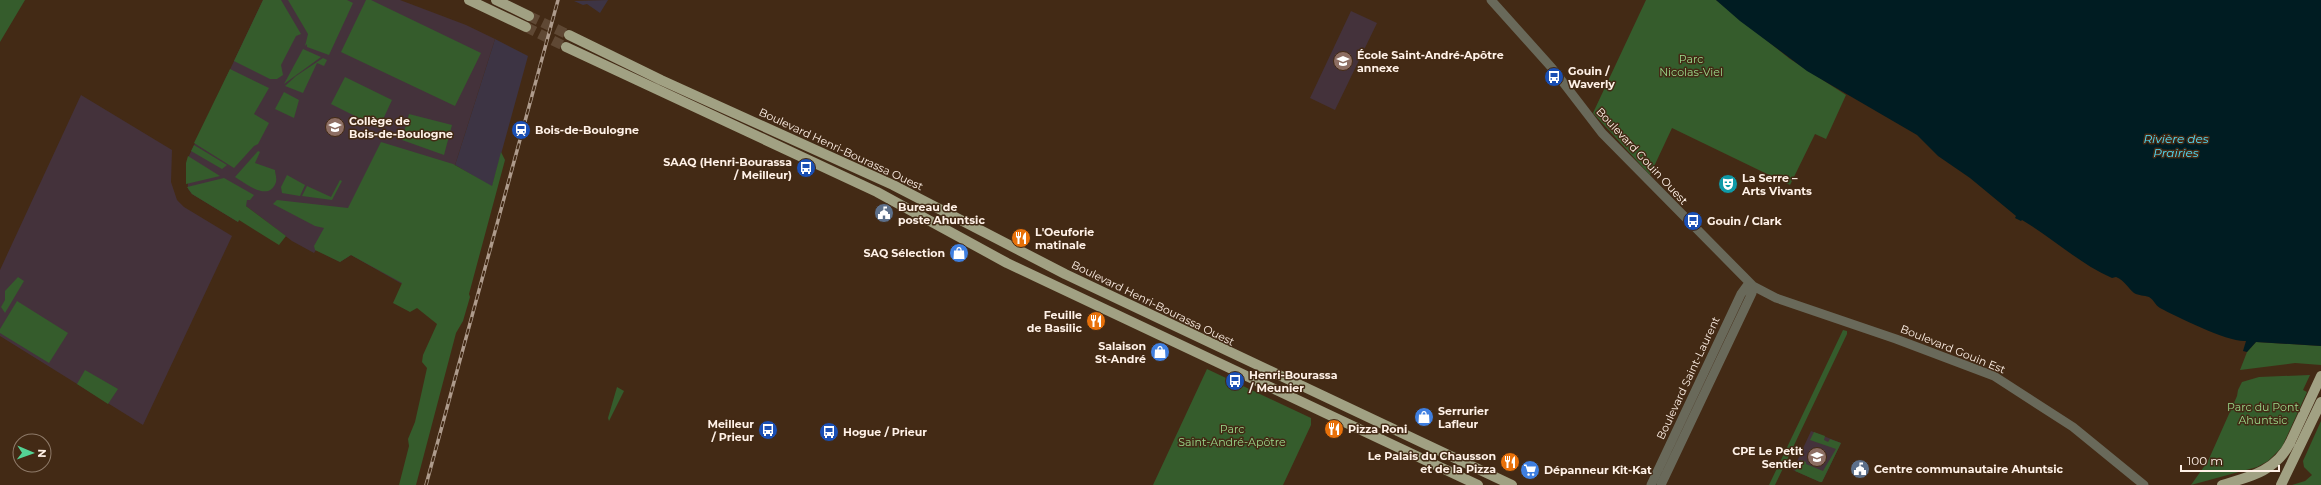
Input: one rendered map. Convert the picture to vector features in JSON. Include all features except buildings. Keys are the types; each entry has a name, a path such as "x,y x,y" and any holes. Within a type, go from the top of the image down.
{"main road":[{"path":"469,0 526,28"},
{"path":"496,0 530,16"},
{"name":"Boulevard Henri-Bourassa Ouest","path":"569,36 661,80 894,185 1065,274 1512,485"},
{"name":"Boulevard Henri-Bourassa Ouest","path":"566,46 880,194 1020,269 1478,485"},
{"path":"2281,485 2321,376"},
{"path":"2222,485 2267,469 2281,459 2295,445 2321,402"}],"street":[{"name":"Boulevard Gouin Ouest","path":"1491,0 1552,68 1602,133 1751,284"},
{"name":"Boulevard Saint-Laurent","path":"1651,485 1736,304 1751,284"},
{"name":"Boulevard Saint-Laurent","path":"1661,485 1752,293 1751,284"},
{"name":"Boulevard Gouin Est","path":"1751,284 1776,298 1896,339 1994,376 2073,427 2144,485"}],"shaded area":[{"name":"Collège de Bois-de-Boulogne","path":"263,0 400,0 466,25 495,39 455,165 402,284 351,255 340,262 316,250 314,253 292,241 246,206 238,222 192,194 188,189 187,160"},
{"path":"608,0 600,13 587,4 583,5 574,1"},
{"name":"École Saint-André-Apôtre annexe","path":"1351,11 1377,23 1335,110 1310,98"},
{"path":"495,39 528,56 492,187 455,165"},
{"path":"81,95 172,150 171,182 177,200 184,207 232,236 143,425 0,336 0,270"},
{"name":"CPE Le Petit Sentier","path":"1811,431 1841,443 1822,482 1793,470"}],"green space":[{"path":"0,0 25,0 0,42"},
{"path":"263,0 281,0 301,34 296,36 281,65 283,75 277,79 270,79 234,61"},
{"path":"288,0 347,0 353,3 329,55 307,47 307,44 305,46 308,34"},
{"path":"366,0 371,0 481,53 455,106 341,52"},
{"name":"Parc Nicolas-Viel","path":"1646,0 1716,0 1790,59 1846,95 1826,139 1815,134 1790,185 1672,128 1650,175 1593,113"},
{"path":"303,49 321,57 284,84"},
{"path":"323,58 327,60 324,66 317,63 303,93 285,86 296,76"},
{"path":"230,69 269,88 254,114 269,123 258,144 254,146 234,168 194,143"},
{"path":"345,77 392,100 379,128 331,104"},
{"path":"284,92 299,100 294,118 275,109"},
{"path":"409,114 452,125 444,155 402,140"},
{"path":"381,142 453,164 492,186 501,152 505,160 469,294 470,297 463,321 456,333 416,485 399,485 409,446 408,439 415,422 427,368 422,362 423,355 437,324 417,308 410,312 393,303 402,283 351,255 340,262 315,250 314,246 324,228 315,226 273,204 277,200 348,208"},
{"path":"194,145 227,165 222,169 191,151"},
{"path":"258,151 260,152 255,163 275,170 276,182 273,188 268,191 257,190 235,177"},
{"path":"188,156 220,176 186,184 186,163"},
{"path":"287,175 305,185 300,196 282,193 281,187"},
{"path":"224,178 254,195 250,200 247,200 246,206 286,236 279,245 239,220 238,222 192,194 187,187"},
{"path":"340,180 342,181 332,200 302,196 307,186 331,197"},
{"path":"18,277 24,281 5,313 1,307 5,300 5,291"},
{"path":"17,301 68,333 49,363 0,333 0,329"},
{"path":"1843,330 1847,331 1847,334 1775,485 1769,485"},
{"path":"2256,342 2321,346 2321,365 2295,363 2240,370 2247,352"},
{"name":"Parc Saint-André-Apôtre","path":"1207,369 1311,418 1311,425 1283,485 1153,485"},
{"path":"85,370 118,389 108,404 77,384"},
{"name":"Parc du Pont Ahuntsic","path":"2310,375 2303,390 2307,392 2282,447 2268,461 2257,467 2191,485 2208,461 2242,382 2259,377"},
{"path":"617,387 624,391 609,421 608,418"},
{"path":"2321,421 2321,485 2292,485 2305,481 2312,475 2304,467 2303,461"},
{"path":"1814,432 1825,436 1824,440 1828,442 1830,439 1841,443 1822,482 1795,471 1801,460 1806,462 1806,464 1823,471 1836,449 1810,440"}],"water":[{"name":"Rivière des Prairies","path":"1716,0 2321,0 2321,346 2256,342 2247,352 2243,351 2246,341 2238,341 2216,334 2160,308 2149,297 2134,293 2124,282 2116,277 2112,278 2088,265 2033,227 2022,220 2021,221 2015,218 2016,216 1970,178 1938,156 1917,135 1807,71 1740,21"}],"tunnel":[{"path":"529,16 569,35"},
{"path":"526,27 566,47"}],"railway":[{"path":"426,485 558,0"}],"place":[{"name":"École Saint-André-Apôtre annexe","path":"1343,61"},
{"name":"Gouin / Waverly","path":"1554,77"},
{"name":"Collège de Bois-de-Boulogne","path":"335,127"},
{"name":"Bois-de-Boulogne","path":"521,130"},
{"name":"SAAQ (Henri-Bourassa / Meilleur)","path":"806,168"},
{"name":"La Serre – Arts Vivants","path":"1728,184"},
{"name":"Bureau de poste Ahuntsic","path":"884,213"},
{"name":"Gouin / Clark","path":"1693,221"},
{"name":"L'Oeuforie matinale","path":"1021,238"},
{"name":"SAQ Sélection","path":"959,253"},
{"name":"Feuille de Basilic","path":"1096,321"},
{"name":"Salaison St-André","path":"1160,352"},
{"name":"Henri-Bourassa / Meunier","path":"1235,381"},
{"name":"Serrurier Lafleur","path":"1424,417"},
{"name":"Pizza Roni","path":"1334,429"},
{"name":"Meilleur / Prieur","path":"768,430"},
{"name":"Hogue / Prieur","path":"829,432"},
{"name":"CPE Le Petit Sentier","path":"1817,457"},
{"name":"Le Palais du Chausson et de la Pizza","path":"1510,462"},
{"name":"Centre communautaire Ahuntsic","path":"1860,469"},
{"name":"Dépanneur Kit-Kat","path":"1530,470"}]}
